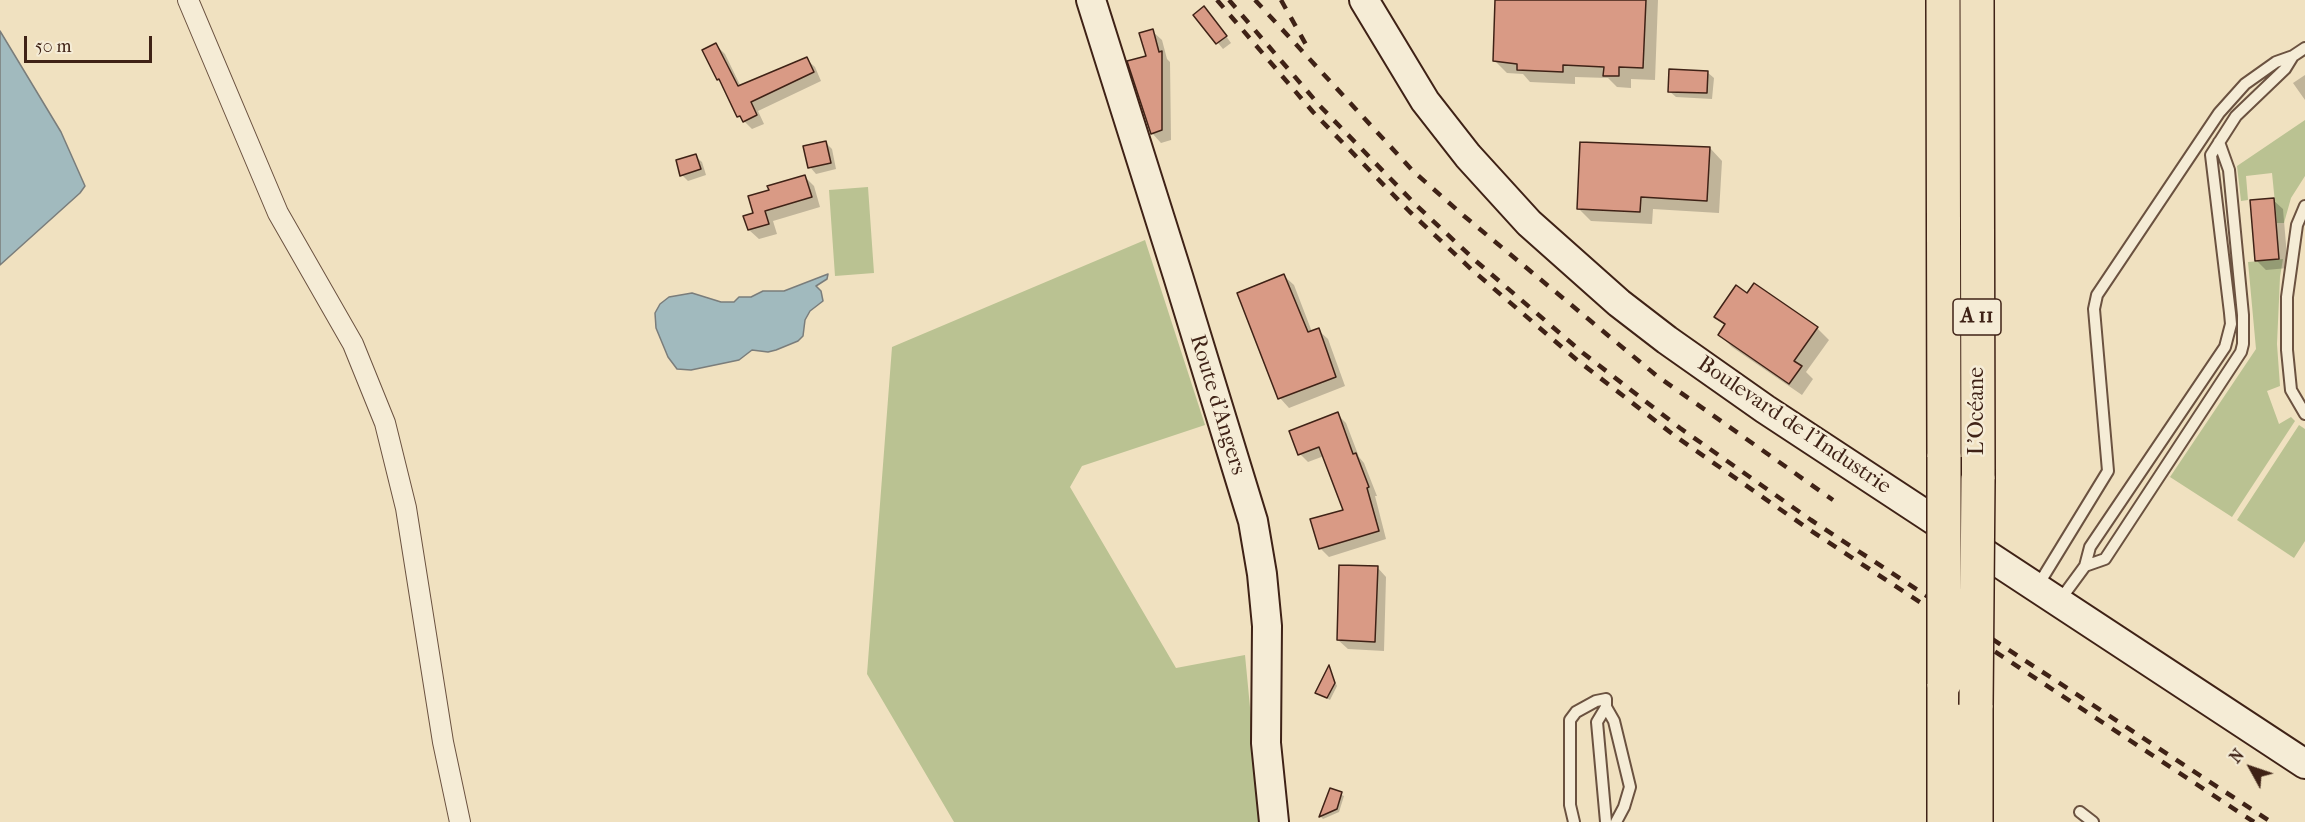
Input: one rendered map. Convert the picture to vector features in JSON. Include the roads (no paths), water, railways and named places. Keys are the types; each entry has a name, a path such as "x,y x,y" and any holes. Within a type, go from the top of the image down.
{"highway":[{"name":"L’Océane","path":"1943,0 1944,822"},
{"name":"L’Océane","path":"1976,822 1977,0"}],"street":[{"path":"188,0 278,213 353,344 385,423 406,508 443,742 460,822"},
{"name":"Route d'Angers","path":"1091,0 1253,521 1262,574 1267,626 1266,743 1274,822"},
{"name":"Boulevard de l'Industrie","path":"1364,0 1425,101 1468,156 1530,223 1573,264 1667,340 1756,403 2305,764"}],"lane":[{"path":"2047,596 2108,471 2094,309 2097,295 2219,113 2245,84 2276,62 2293,56 2305,48"},
{"path":"2085,566 2090,546 2225,347 2231,324 2211,155 2236,116 2285,69 2293,56"},
{"path":"2047,596 2085,566 2105,559 2241,352 2243,315 2229,171 2219,142"},
{"path":"2196,145 2211,155"},
{"path":"2305,206 2297,225 2287,297 2287,350 2291,390 2305,414"},
{"path":"1574,822 1570,805 1570,720 1576,712 1596,701 1606,703"},
{"path":"1605,822 1597,722 1606,703"},
{"path":"1606,703 1614,721 1630,787 1624,807 1616,822"},
{"path":"2080,812 2093,822"}],"water":[{"path":"0,31 61,132 85,186 0,265"},
{"path":"828,274 827,279 816,286 821,291 823,301 810,311 805,320 803,336 798,341 776,350 768,352 752,350 739,360 691,370 677,369 668,357 656,328 655,313 660,304 669,297 692,293 721,302 734,302 739,297 751,297 763,291 784,291"}],"railway":[{"path":"1217,0 1313,112 1410,212 1471,269 1577,360 1675,436 1807,528 2254,822"},
{"path":"1229,0 1320,106 1416,205 1477,262 1583,353 1680,428 1811,520 2271,822"},
{"path":"1255,0 1413,171 1464,216 1657,376 1833,500"},
{"path":"1281,0 1309,50"}]}
